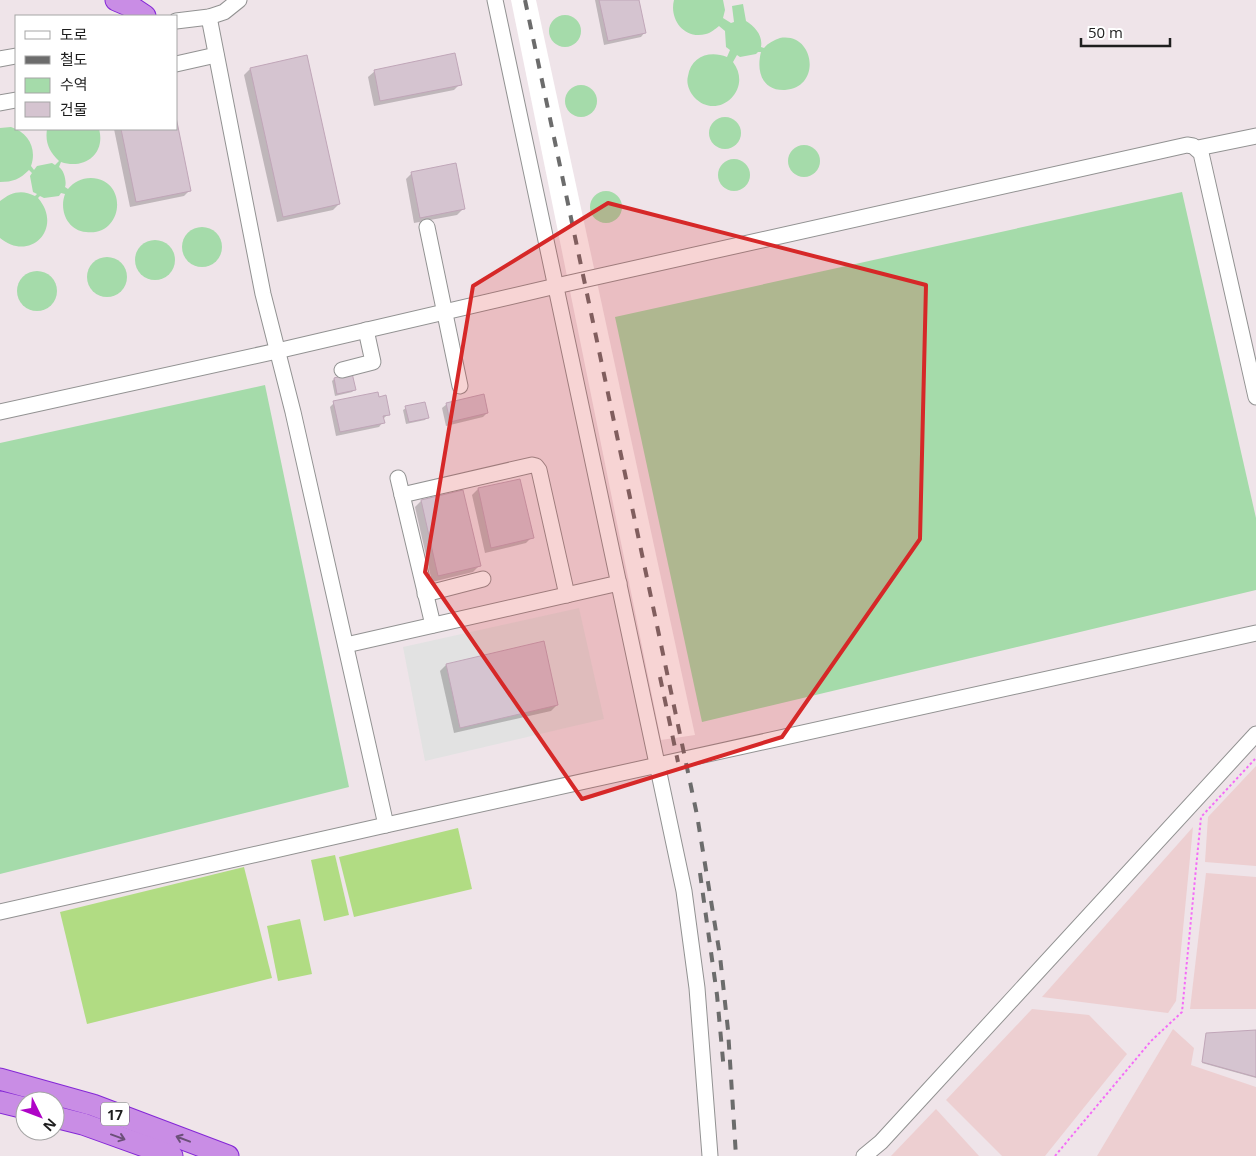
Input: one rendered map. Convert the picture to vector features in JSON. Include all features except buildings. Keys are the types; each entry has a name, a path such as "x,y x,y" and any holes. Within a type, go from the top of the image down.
{"highway":[{"path":"116,0 144,15"},
{"name":"17","path":"0,1079 93,1105 228,1156"},
{"path":"0,1102 15,1106"},
{"name":"17","path":"65,1120 83,1124 172,1156"}],"street":[{"path":"178,21 209,17 224,12 239,0"},
{"path":"495,0 684,891 697,988 710,1156"},
{"path":"209,17 263,294 294,412 386,825"},
{"path":"178,64 216,55"},
{"path":"0,59 15,56"},
{"path":"0,103 15,100"},
{"path":"0,412 1187,145 1198,148 1256,136"},
{"path":"1198,148 1201,153 1256,397"},
{"path":"427,227 460,386"},
{"path":"342,370 373,362 366,330"},
{"path":"402,494 532,465 536,466 539,470 567,595"},
{"path":"398,478 433,625"},
{"path":"425,594 483,578"},
{"path":"346,645 619,583"},
{"path":"0,912 1256,633"},
{"path":"864,1156 880,1142 1256,734"}],"path":[{"path":"1055,1156 1151,1041 1182,1012 1201,817 1256,758"}],"highlighted area":[{"path":"608,203 926,285 920,539 782,737 582,799 425,572 473,286"}],"shaded area":[{"path":"579,608 604,719 425,761 403,647","holes":["543,641 558,705 460,727 446,664"]},
{"path":"1256,766 1256,866 1205,862 1208,817"},
{"path":"1193,827 1176,1001 1168,1013 1042,997"},
{"path":"458,828 472,889 354,917 339,857"},
{"path":"335,855 349,915 324,921 311,860"},
{"path":"244,867 272,978 87,1024 60,912"},
{"path":"1206,873 1256,877 1256,1009 1190,1009"},
{"path":"300,919 312,974 278,981 267,926"},
{"path":"1032,1009 1089,1015 1127,1054 1045,1156 1002,1156 946,1100"},
{"path":"1173,1029 1194,1048 1191,1065 1256,1087 1256,1156 1097,1156"},
{"path":"936,1109 979,1156 891,1156"}],"water":[{"path":"674,0 723,0 725,10 723,18 731,23 734,22 732,6 743,4 746,21 758,32 761,39 761,47 764,48 780,38 792,38 801,43 807,51 810,61 809,71 805,80 797,87 785,90 771,87 762,78 760,73 761,52 740,57 737,55 733,62 738,73 739,83 736,92 722,104 713,106 703,104 689,90 687,81 690,69 697,59 702,56 714,54 727,57 730,50 726,47 725,31 719,26 706,34 691,34 685,31 676,21 673,7"},
{"path":"565,15 576,20 581,31 576,42 565,47 554,42 549,31 554,20"},
{"path":"581,85 592,90 597,101 592,112 581,117 570,112 565,101 570,90"},
{"path":"725,117 736,122 741,133 736,144 725,149 714,144 709,133 714,122"},
{"path":"11,127 27,137 32,148 33,160 31,166 34,170 37,166 52,163 55,165 59,161 49,147 47,130 99,130 99,146 91,158 78,164 61,162 59,167 65,176 65,187 68,189 78,181 91,178 103,181 112,188 116,197 117,207 114,217 108,226 99,231 86,232 74,227 69,223 64,213 63,200 65,194 61,193 59,196 44,198 40,196 38,198 45,209 47,220 45,230 40,239 22,247 11,245 0,238 0,201 8,195 17,192 35,196 37,194 33,192 30,176 32,173 29,170 16,179 0,182 0,128"},
{"path":"804,145 815,150 820,161 815,172 804,177 793,172 788,161 793,150"},
{"path":"734,159 745,164 750,175 745,186 734,191 723,186 718,175 723,164"},
{"path":"606,191 617,196 622,207 617,218 606,223 595,218 590,207 595,196"},
{"path":"1182,192 1256,518 1256,590 702,722 615,317"},
{"path":"202,227 216,233 222,247 216,261 202,267 188,261 182,247 188,233"},
{"path":"155,240 169,246 175,260 169,274 155,280 141,274 135,260 141,246"},
{"path":"107,257 121,263 127,277 121,291 107,297 93,291 87,277 93,263"},
{"path":"37,271 51,277 57,291 51,305 37,311 23,305 17,291 23,277"},
{"path":"265,385 349,787 0,874 0,443"}],"pier":[{"path":"511,0 536,0 695,735 661,740"}],"railway":[{"path":"525,0 697,815 720,956 728,1030 736,1156"},
{"path":"660,677 678,762"},
{"path":"700,873 717,995 724,1071"}]}
